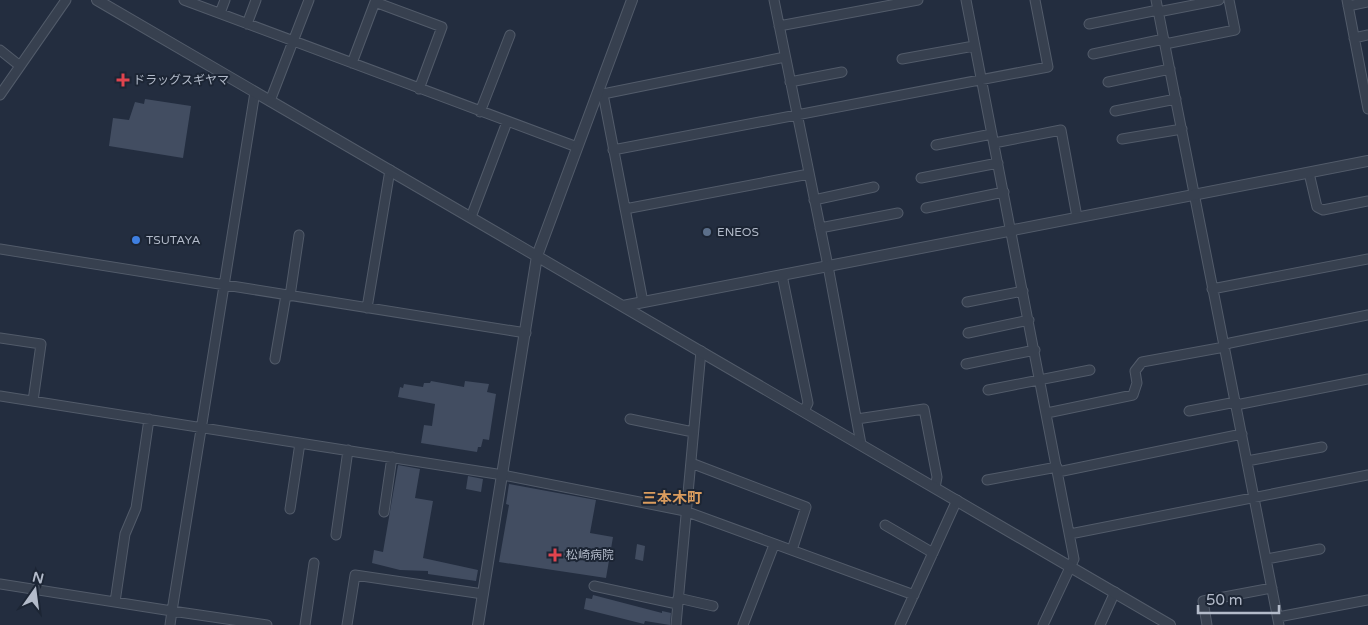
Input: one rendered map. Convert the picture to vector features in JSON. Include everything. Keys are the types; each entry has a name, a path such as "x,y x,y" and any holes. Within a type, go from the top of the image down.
{"street":[{"path":"0,96 66,0"},
{"path":"97,0 1170,625"},
{"path":"184,0 578,147"},
{"path":"220,14 225,0"},
{"path":"248,24 256,0"},
{"path":"270,101 309,0"},
{"path":"478,625 537,256 601,92 632,0"},
{"path":"774,0 828,266 860,444"},
{"path":"779,26 918,0"},
{"path":"966,0 1074,559 1043,625"},
{"path":"613,150 1048,68 1035,0"},
{"path":"1156,0 1278,621 1368,600"},
{"path":"1088,24 1219,0"},
{"path":"1093,54 1235,30 1228,0"},
{"path":"352,63 375,2 442,27 420,89"},
{"path":"1368,2 1347,3 1368,109"},
{"path":"480,112 510,35"},
{"path":"1354,38 1368,35"},
{"path":"902,58 974,46"},
{"path":"0,50 20,66"},
{"path":"601,92 785,57"},
{"path":"1108,82 1170,69"},
{"path":"790,82 842,72"},
{"path":"170,625 255,92"},
{"path":"601,92 643,302"},
{"path":"1115,111 1176,99"},
{"path":"471,217 507,122"},
{"path":"1122,139 1182,129"},
{"path":"936,145 1061,130 1077,217"},
{"path":"623,306 1368,161"},
{"path":"921,178 998,163"},
{"path":"367,308 390,170"},
{"path":"1309,173 1317,207 1323,210 1368,201"},
{"path":"625,209 809,174"},
{"path":"814,200 874,187"},
{"path":"926,208 1004,192"},
{"path":"820,228 898,213"},
{"path":"275,359 299,235"},
{"path":"0,249 526,333"},
{"path":"1212,289 1368,259"},
{"path":"782,275 808,403 804,411"},
{"path":"967,302 1023,291"},
{"path":"1047,413 1133,395 1137,383 1135,371 1142,362 1368,315"},
{"path":"968,334 1029,320"},
{"path":"0,338 41,344 33,401"},
{"path":"966,364 1035,350"},
{"path":"676,625 701,351"},
{"path":"988,390 1090,370"},
{"path":"1189,411 1368,379"},
{"path":"0,396 503,475 685,511 914,595"},
{"path":"857,419 924,409 937,477 936,488"},
{"path":"630,418 693,432"},
{"path":"115,602 125,534 136,508 149,419"},
{"path":"987,480 1058,470 1242,434"},
{"path":"290,509 300,443"},
{"path":"1248,461 1322,447"},
{"path":"336,535 348,450"},
{"path":"384,512 392,457"},
{"path":"691,463 806,507 792,550"},
{"path":"1070,534 1368,475"},
{"path":"900,625 956,500"},
{"path":"885,525 933,552"},
{"path":"743,625 774,544"},
{"path":"1267,559 1320,549"},
{"path":"305,625 314,563"},
{"path":"347,625 355,575 482,594"},
{"path":"0,584 266,625"},
{"path":"594,586 713,606"},
{"path":"1207,625 1203,601 1272,588"},
{"path":"1100,625 1115,592"}],"building":[{"path":"145,99 191,106 183,158 109,146 113,118 129,120 135,102 144,104"},
{"path":"431,381 464,387 465,381 489,384 487,392 496,394 489,440 483,439 481,447 478,447 477,452 421,443 424,425 432,426 435,404 398,397 400,387 403,388 404,384 423,387 424,383 430,383"},
{"path":"398,465 420,469 415,498 433,501 423,558 478,570 476,581 428,574 428,571 400,570 372,563 374,550 383,552"},
{"path":"468,476 483,479 481,492 466,489"},
{"path":"509,484 596,500 590,533 613,537 606,578 499,562 509,505 506,504"},
{"path":"637,544 645,546 643,561 635,559"},
{"path":"593,595 662,613 662,611 671,613 670,625 645,621 644,624 584,609 586,598 592,599"}],"place":[{"name":"ドラッグスギヤマ","path":"123,80"},
{"name":"ENEOS","path":"707,232"},
{"name":"TSUTAYA","path":"136,240"},
{"name":"松崎病院","path":"555,555"}],"district":[{"name":"三本木町","path":"672,498"}]}
